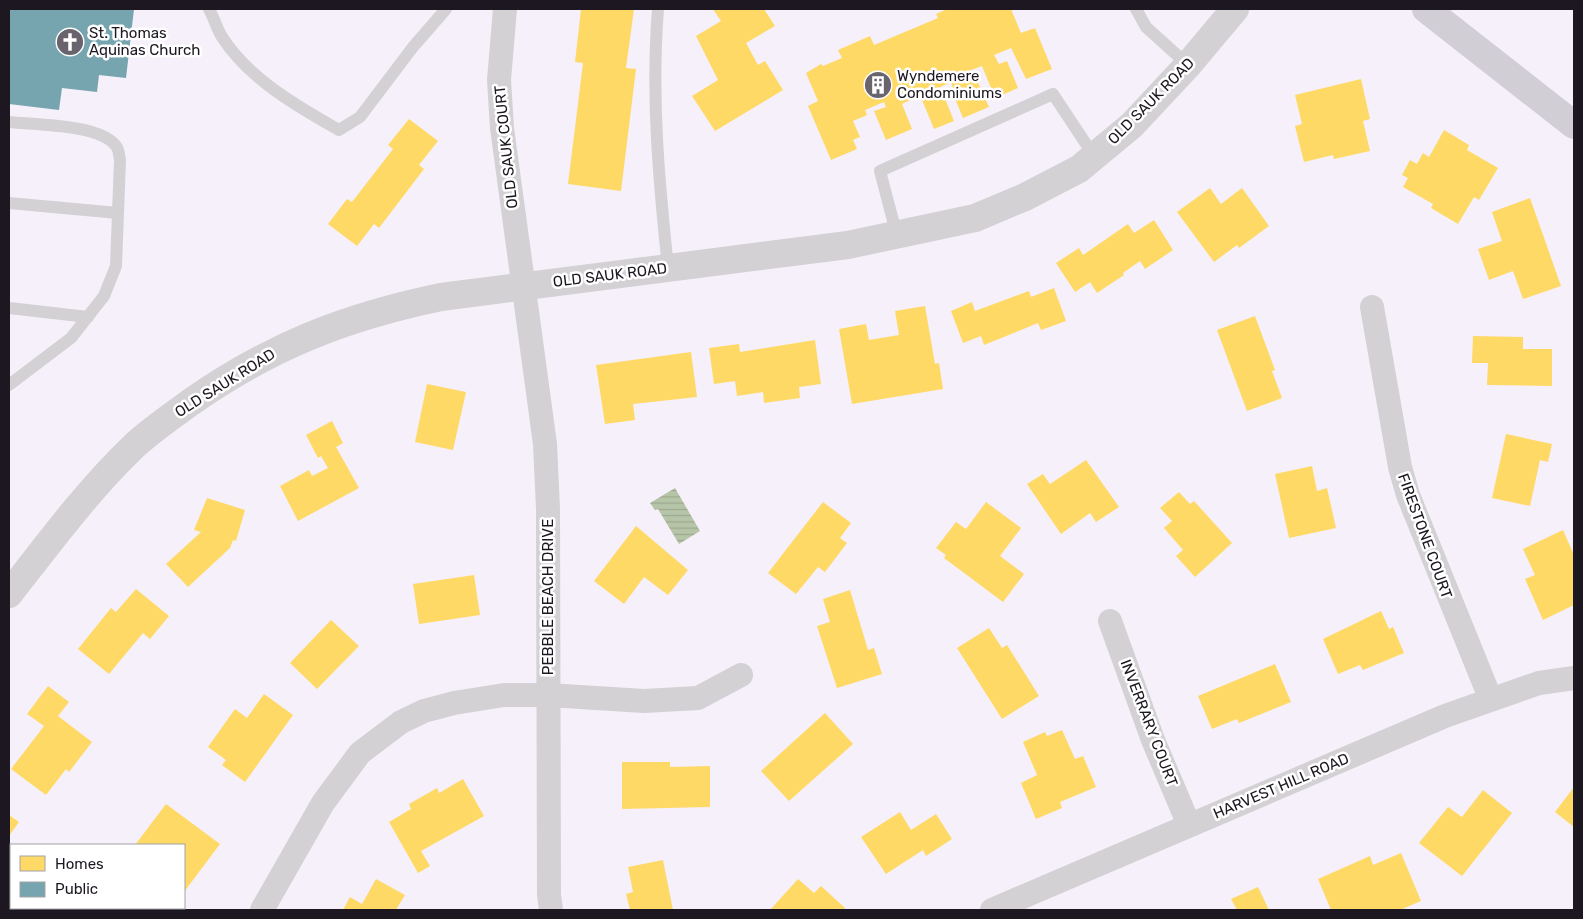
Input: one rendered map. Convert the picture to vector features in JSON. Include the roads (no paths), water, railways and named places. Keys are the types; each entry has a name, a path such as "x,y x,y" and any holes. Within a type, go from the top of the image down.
{"main road":[{"path":"1426,9 1574,125"}],"street":[{"name":"OLD SAUK COURT","path":"505,9 500,45 501,109 523,286"},
{"name":"OLD SAUK ROAD","path":"9,594 81,502 136,445 207,391 265,355 325,328 384,309 441,297 848,245 975,218 1026,197 1079,169 1132,124 1188,66 1235,9"},
{"name":"PEBBLE BEACH DRIVE","path":"523,286 545,444 548,509 549,895 551,910"},
{"name":"FIRESTONE COURT","path":"1372,307 1400,467 1450,602 1491,700"},
{"name":"INVERRARY COURT","path":"1110,621 1153,740 1190,825"},
{"path":"262,910 323,803 360,753 401,722 424,711 454,703 504,695 548,695 644,701 698,698 741,675"},
{"name":"HARVEST HILL ROAD","path":"992,910 1445,716 1539,683 1574,678"}],"lane":[{"path":"210,9 222,36 238,58 289,102 339,130 360,117 413,47 446,9"},
{"path":"658,9 656,40 657,161 668,268"},
{"path":"1136,9 1146,27 1188,66"},
{"path":"897,236 880,171 1053,94 1094,156"},
{"path":"9,122 92,131 106,137 117,146 120,160 116,266 104,296 71,338 9,385"},
{"path":"9,203 118,213"},
{"path":"9,308 88,316"}],"place":[{"name":"St. Thomas Aquinas Church","path":"70,42"},
{"name":"Wyndemere Condominiums","path":"878,85"}]}
